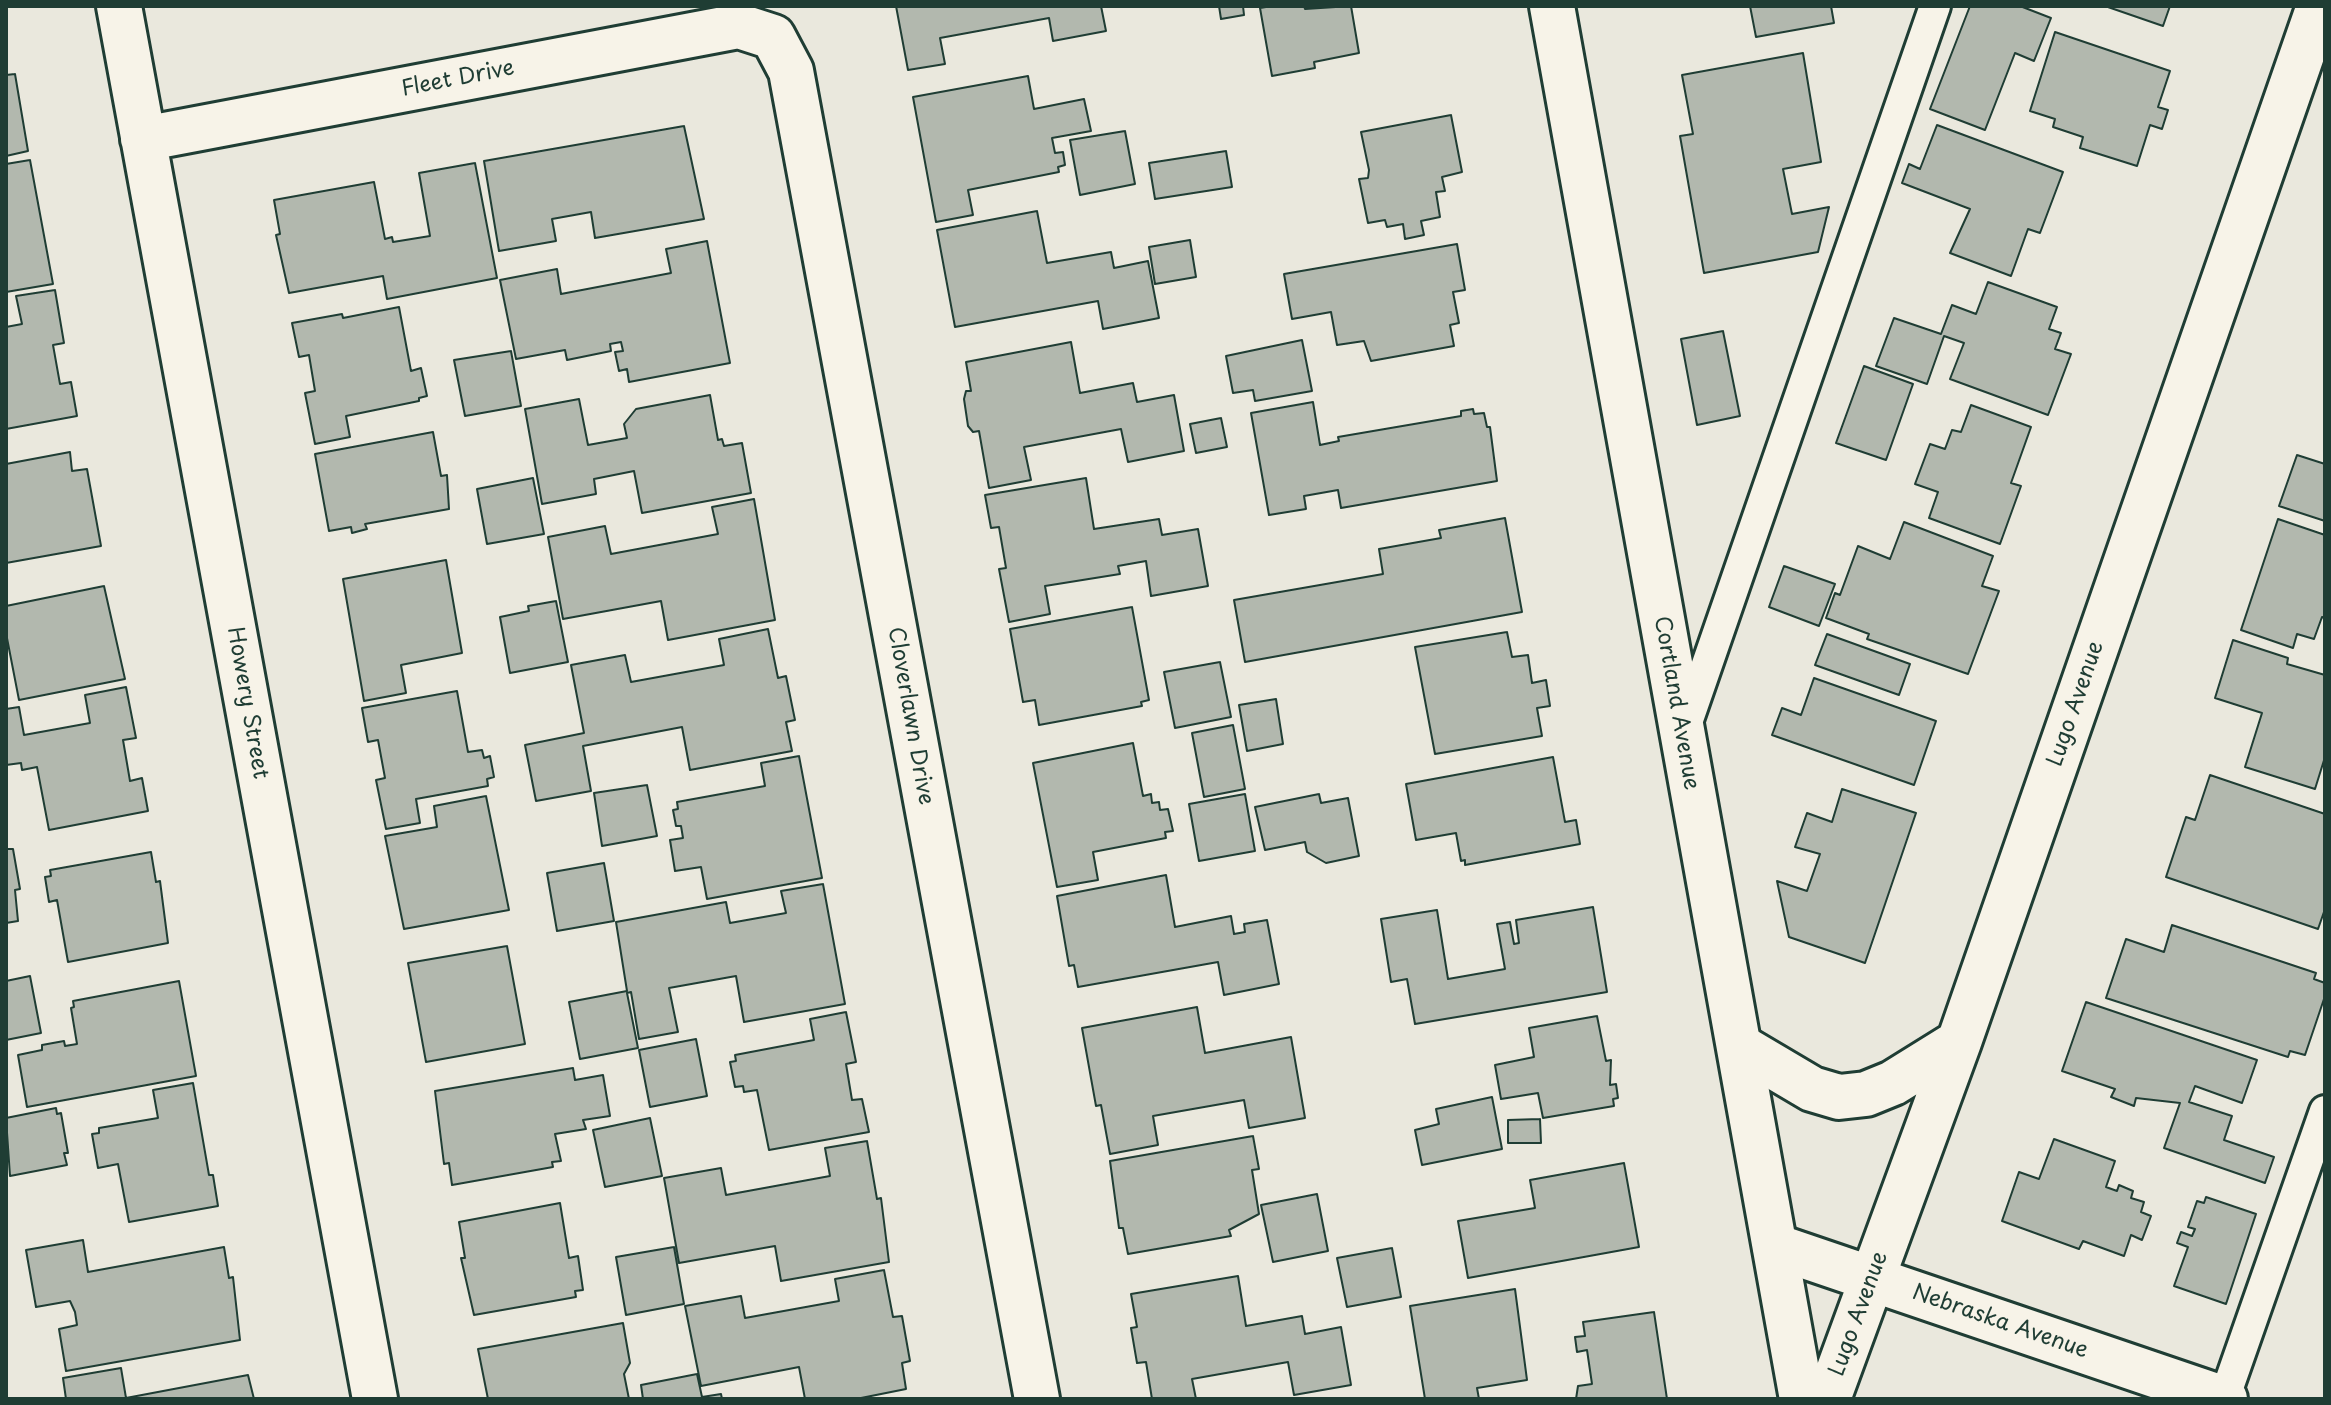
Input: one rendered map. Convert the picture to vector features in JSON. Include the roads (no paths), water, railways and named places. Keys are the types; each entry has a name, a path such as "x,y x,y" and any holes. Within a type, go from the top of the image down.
{"street":[{"name":"Howery Street","path":"119,6 375,1399"},
{"name":"Cortland Avenue","path":"1552,6 1802,1399"},
{"name":"Lugo Avenue","path":"1828,1399 1959,1042 2319,6"},
{"name":"Fleet Drive","path":"143,139 739,26 773,37"},
{"name":"Cloverlawn Drive","path":"773,37 791,71 1037,1399"},
{"path":"1741,1047 1812,1089 1839,1097 1866,1094 1893,1083 1959,1042"},
{"name":"Nebraska Avenue","path":"1775,1246 2224,1399"}],"lane":[{"path":"1682,737 1935,6"},
{"path":"2224,1399 2325,1111"}]}
